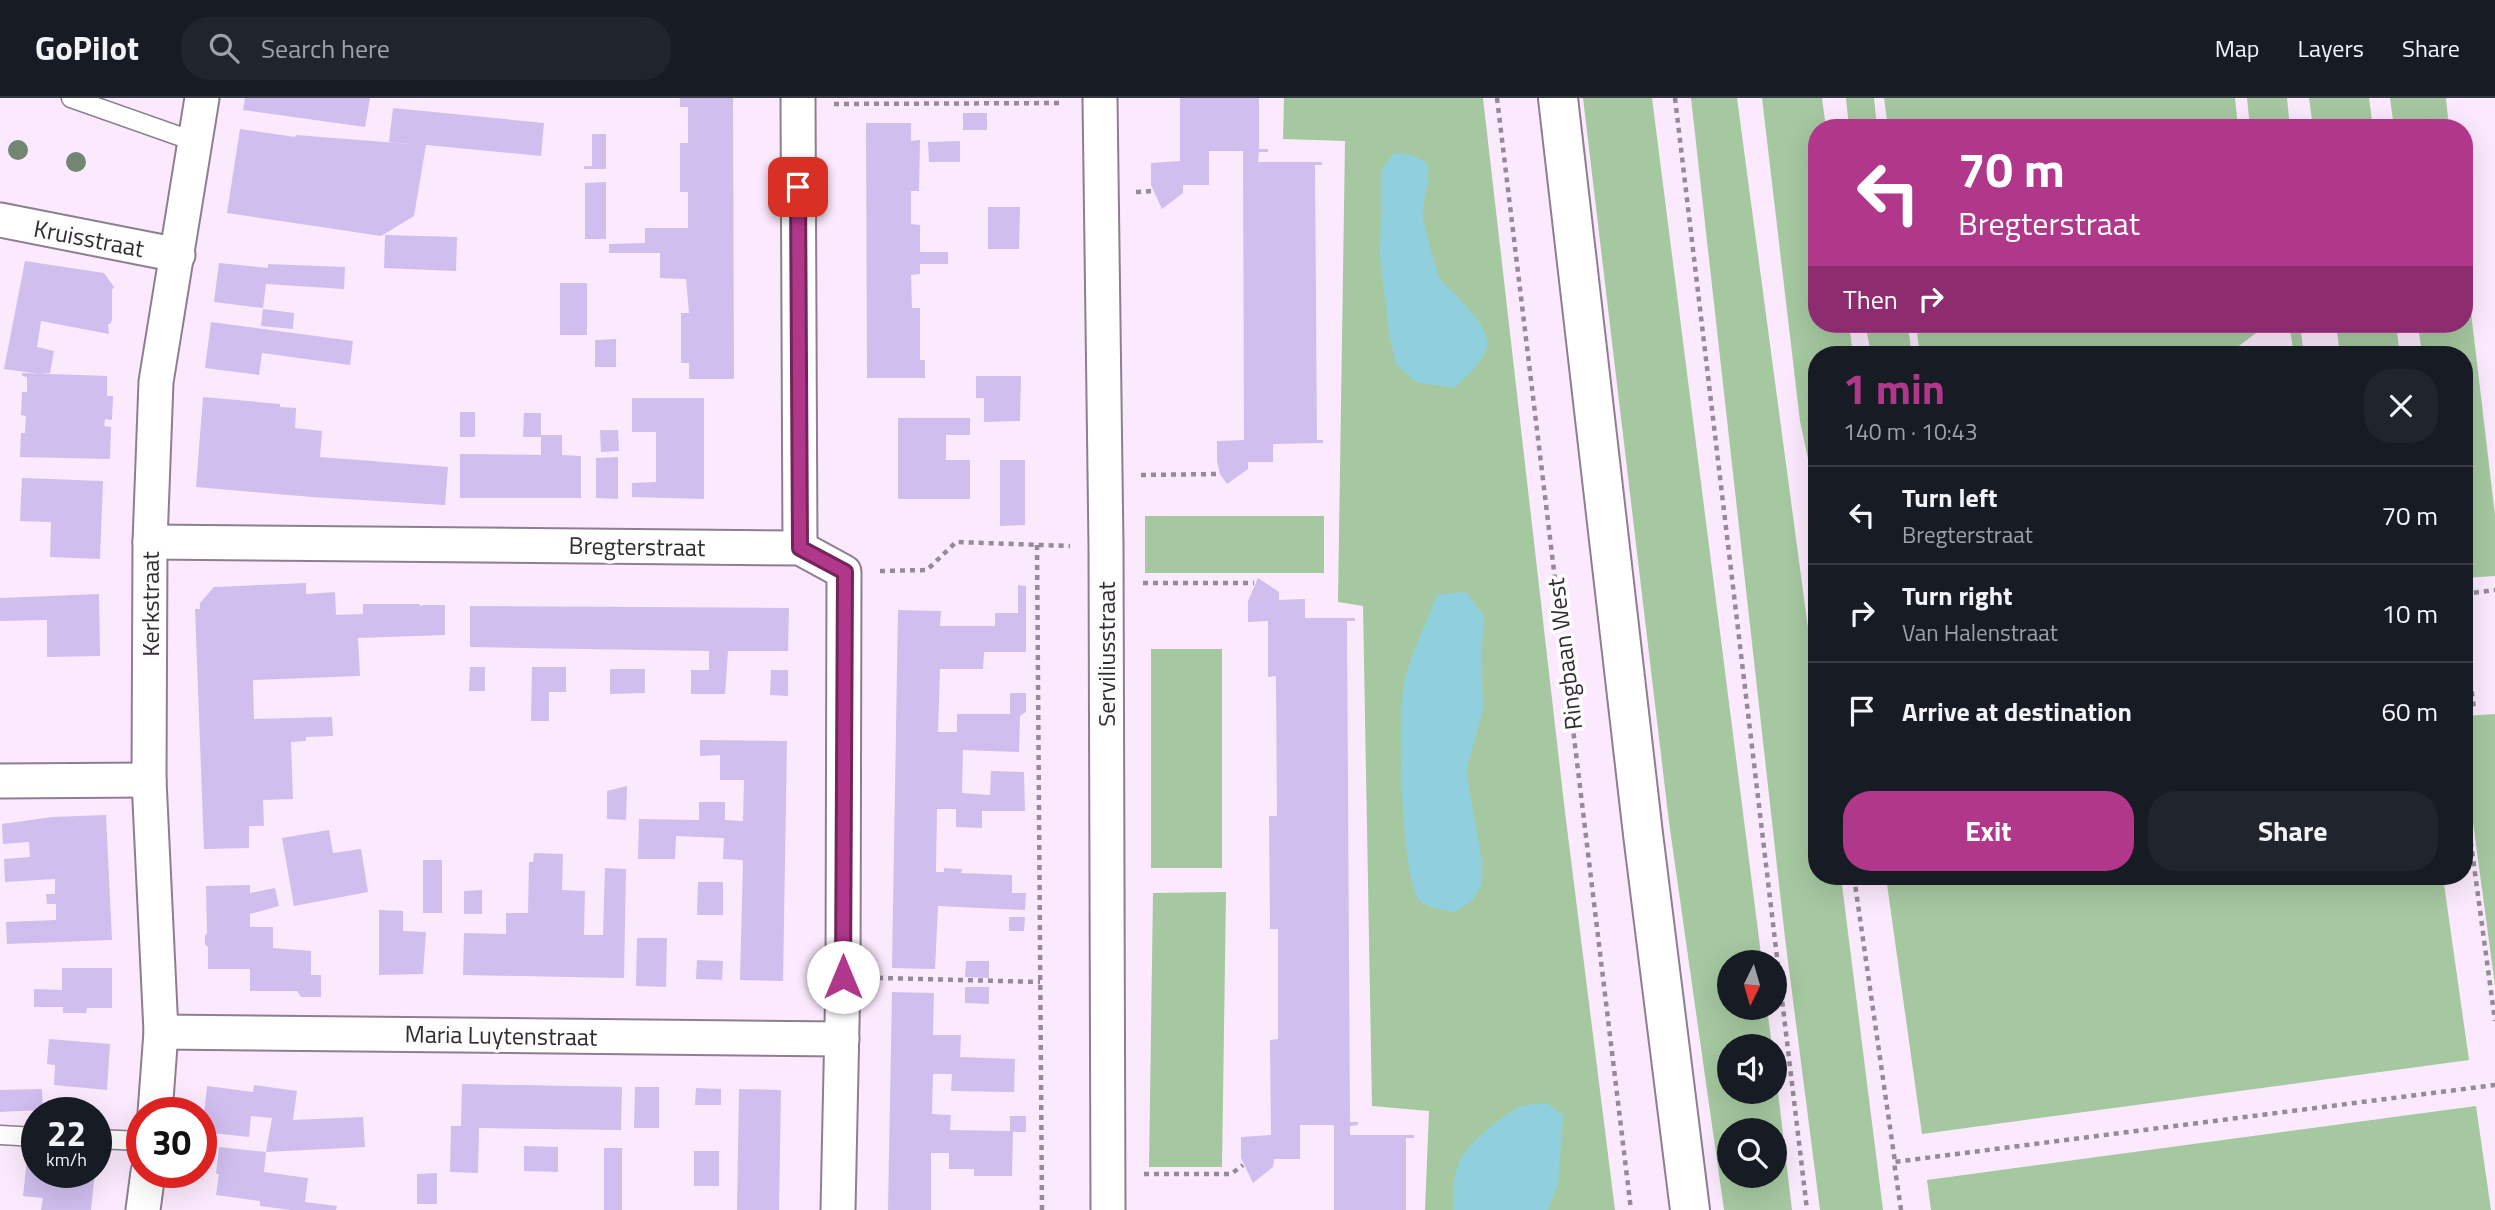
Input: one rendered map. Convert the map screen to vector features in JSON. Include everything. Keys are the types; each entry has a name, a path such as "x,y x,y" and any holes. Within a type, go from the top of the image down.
{"main road":[{"path":"1558,98 1640,807 1690,1210"}],"street":[{"name":"Kerkstraat","path":"156,1097 161,1032 149,780 150,542 156,383 202,98"},
{"name":"Serviliusstraat","path":"1100,100 1106,547 1108,1210"},
{"path":"798,101 800,548"},
{"name":"Kruisstraat","path":"0,220 178,255"},
{"name":"Bregterstraat","path":"150,542 800,548 845,572"},
{"path":"838,1210 843,977 845,572"},
{"path":"0,782 149,780"},
{"name":"Maria Luytenstraat","path":"161,1032 842,1039"},
{"path":"143,1210 146,1188"}],"lane":[{"path":"71,98 196,142"},
{"path":"0,1135 21,1136"}],"path":[{"name":"Ringbaan West","path":"1497,98 1630,1210"},
{"path":"1675,98 1807,1210"},
{"path":"798,101 1100,100"},
{"path":"1105,476 1220,474"},
{"path":"845,572 927,570 956,542 1106,547"},
{"path":"1037,545 1042,1210"},
{"path":"1106,583 1254,583"},
{"path":"2473,593 2495,590"},
{"path":"2473,858 2495,1021"},
{"path":"1855,885 1901,1210"},
{"path":"843,977 1040,982"},
{"path":"1895,1162 2495,1085"},
{"path":"1108,1174 1231,1174 1243,1165"}],"green space":[{"path":"1284,98 1483,98 1565,812 1615,1210 1425,1210 1429,1111 1372,1106 1363,606 1338,602 1345,141 1283,139"},
{"path":"1583,98 1652,98 1760,950 1717,950 1717,1020 1769,1020 1770,1034 1717,1034 1717,1104 1779,1104 1781,1118 1717,1118 1717,1161 1669,822"},
{"path":"1691,98 1737,98 1808,628 1808,885 1842,885 1883,1210 1820,1210 1787,950"},
{"path":"1762,98 1822,98 1825,119 1808,119 1808,333 1850,333 1852,346 1808,346 1808,459 1800,421"},
{"path":"1846,98 1874,98 1876,119 1848,119"},
{"path":"1884,98 2235,98 2237,119 1887,119"},
{"path":"2247,98 2287,98 2289,119 2249,119"},
{"path":"2309,98 2369,98 2372,119 2312,119"},
{"path":"2390,98 2446,98 2448,119 2393,119"},
{"path":"2473,329 2495,515 2495,576 2473,577 2473,346 2421,346 2419,333 2473,333"},
{"path":"1867,333 1909,333 1911,346 1869,346"},
{"path":"1917,333 2256,333 2239,346 1919,346"},
{"path":"2290,333 2301,333 2303,346 2293,346"},
{"path":"2337,333 2397,333 2399,346 2339,346"},
{"path":"1145,516 1324,516 1324,573 1145,573"},
{"path":"1151,649 1222,649 1222,868 1151,868"},
{"path":"2495,714 2495,986 2473,822 2473,715"},
{"path":"1887,885 2444,885 2469,1060 1922,1134"},
{"path":"1226,892 1222,1167 1149,1167 1153,893"},
{"path":"2476,1106 2491,1210 1931,1210 1927,1180"},
{"path":"1787,1168 1792,1210 1724,1210 1721,1188 1787,1188"}],"water":[{"path":"1394,153 1412,155 1428,164 1423,217 1438,274 1479,321 1485,332 1487,342 1479,362 1454,388 1416,382 1396,364 1389,333 1380,255 1382,169"},
{"path":"1466,592 1484,616 1481,655 1483,709 1466,771 1482,861 1481,885 1473,900 1455,912 1424,904 1414,887 1408,863 1402,797 1401,729 1406,674 1437,595"},
{"path":"1547,1103 1563,1115 1558,1184 1548,1210 1453,1210 1457,1167 1469,1148 1513,1110 1526,1105"}],"building":[{"path":"245,98 370,98 365,127 243,110"},
{"path":"680,98 733,98 734,379 689,379 689,363 681,363 681,313 689,313 686,279 660,278 660,253 609,253 609,244 645,243 645,228 688,228 688,192 680,192 680,143 688,143 688,107 680,107"},
{"path":"1180,98 1259,98 1259,149 1268,149 1268,152 1259,152 1258,162 1322,162 1322,165 1315,165 1317,440 1323,440 1323,443 1273,444 1273,462 1248,462 1248,469 1227,484 1220,474 1217,441 1244,440 1243,151 1209,151 1209,185 1183,185 1183,193 1162,209 1151,185 1151,163 1180,161"},
{"path":"393,108 544,123 541,156 426,145 414,216 381,236 227,213 240,129 295,137 410,144 389,142"},
{"path":"963,113 987,113 987,130 963,130"},
{"path":"866,123 911,123 911,141 920,140 919,191 911,191 911,224 920,225 920,252 948,252 948,264 920,264 920,274 911,275 912,308 920,308 920,360 925,360 925,378 867,378"},
{"path":"592,134 606,134 606,169 584,169 584,166 592,166"},
{"path":"960,141 960,162 929,162 928,142"},
{"path":"606,182 606,239 585,239 585,183"},
{"path":"988,207 1020,207 1019,249 988,249"},
{"path":"385,235 457,237 456,271 384,268"},
{"path":"25,261 104,273 114,287 109,334 41,321 37,347 54,351 50,373 4,369"},
{"path":"219,263 268,268 268,264 345,267 344,289 266,284 263,308 214,302"},
{"path":"560,283 587,283 587,335 560,335"},
{"path":"263,309 294,313 293,329 261,326"},
{"path":"211,322 353,341 350,365 262,353 259,375 205,368"},
{"path":"616,339 616,367 595,367 595,340"},
{"path":"22,373 107,376 107,396 113,396 112,420 105,419 104,426 111,427 110,459 20,457 21,433 25,433 26,416 21,415 22,392 27,392 27,377 22,376"},
{"path":"976,376 1021,376 1020,421 984,422 984,398 976,398"},
{"path":"203,397 296,408 295,428 322,431 320,457 448,467 445,505 196,487"},
{"path":"632,398 704,398 704,499 632,497 632,483 656,482 656,432 632,432"},
{"path":"460,412 475,412 475,437 460,437"},
{"path":"524,413 541,413 541,435 562,435 562,455 581,456 581,498 460,498 460,454 541,455 541,437 523,437"},
{"path":"898,418 970,418 970,435 946,435 946,460 970,460 970,499 898,499"},
{"path":"600,430 618,430 619,451 601,452"},
{"path":"618,457 618,499 596,498 596,458"},
{"path":"1000,460 1025,460 1025,525 1000,526"},
{"path":"22,478 103,481 100,559 50,557 51,522 20,521"},
{"path":"1258,578 1279,592 1279,600 1305,599 1305,618 1355,618 1355,621 1347,621 1350,1122 1358,1122 1358,1125 1350,1126 1350,1135 1414,1135 1414,1138 1406,1138 1406,1210 1334,1210 1334,1125 1300,1125 1300,1159 1274,1159 1273,1167 1253,1183 1241,1158 1241,1137 1271,1135 1270,1040 1278,1039 1278,929 1270,929 1269,816 1277,816 1276,676 1268,677 1268,621 1248,622 1248,601"},
{"path":"306,583 306,594 335,592 336,615 363,614 363,604 419,604 422,607 445,605 445,635 358,638 360,676 253,680 254,719 332,717 333,736 306,737 306,741 291,742 293,799 263,800 264,826 249,826 249,848 204,849 195,609 200,609 200,603 214,587"},
{"path":"1018,585 1026,586 1026,652 984,652 983,669 940,669 938,732 957,732 957,714 1010,714 1010,693 1026,693 1026,712 1020,716 1019,752 963,750 962,793 990,795 991,771 1024,772 1025,811 982,811 982,828 956,827 956,809 937,809 936,872 944,872 944,868 962,869 961,873 1012,875 1012,893 1026,893 1025,910 938,906 935,969 892,968 898,610 941,611 940,626 995,626 995,613 1018,613"},
{"path":"99,594 100,656 47,657 47,620 0,621 0,598"},
{"path":"470,606 789,608 788,651 728,651 725,694 691,694 691,670 709,670 709,651 470,647"},
{"path":"470,667 485,667 485,691 469,691"},
{"path":"532,667 566,667 566,692 549,692 549,721 531,721"},
{"path":"610,669 645,669 645,693 610,694"},
{"path":"771,670 788,670 788,696 770,695"},
{"path":"700,740 787,741 783,981 740,980 743,862 723,859 724,838 676,836 675,859 638,859 639,819 699,820 699,802 725,802 725,820 743,821 744,780 720,780 720,755 700,756"},
{"path":"627,786 626,820 607,819 607,791"},
{"path":"106,815 112,940 7,944 6,922 56,920 56,904 47,904 46,894 55,894 55,879 5,882 4,859 30,857 29,842 3,844 2,824 52,817"},
{"path":"329,830 333,853 361,849 368,892 294,906 282,838"},
{"path":"534,853 563,854 562,890 585,891 584,935 603,935 605,868 626,869 624,978 463,975 464,933 506,934 506,913 528,913 529,862 533,862"},
{"path":"423,860 442,860 442,913 423,913"},
{"path":"698,882 723,882 723,915 697,915"},
{"path":"250,885 250,893 275,888 279,906 250,914 250,927 273,927 273,948 311,951 311,975 321,975 321,997 301,997 297,991 250,991 250,969 208,969 208,947 205,944 206,886"},
{"path":"482,890 482,914 464,914 464,891"},
{"path":"379,910 403,911 403,931 426,932 423,974 379,975"},
{"path":"1009,917 1025,917 1024,931 1009,931"},
{"path":"637,938 667,938 666,987 636,986"},
{"path":"697,960 723,961 722,980 696,979"},
{"path":"966,961 989,961 989,978 965,977"},
{"path":"62,968 112,968 112,1008 87,1008 86,1013 63,1013 63,1007 34,1007 34,989 62,990"},
{"path":"965,987 989,987 989,1004 965,1003"},
{"path":"892,992 934,993 933,1035 961,1035 960,1057 1015,1059 1014,1092 951,1091 952,1074 933,1074 932,1114 951,1115 950,1130 1010,1131 1010,1116 1026,1116 1026,1132 1013,1132 1012,1176 974,1176 974,1169 949,1169 949,1153 931,1153 931,1210 888,1210"},
{"path":"49,1039 110,1044 107,1090 54,1085 55,1065 47,1064"},
{"path":"462,1084 622,1087 621,1130 479,1128 478,1173 450,1172 451,1126 461,1126"},
{"path":"254,1085 297,1091 293,1120 363,1117 365,1147 266,1152 272,1118 251,1116 249,1137 217,1134 217,1097 206,1097 207,1086 253,1092"},
{"path":"635,1087 659,1087 659,1128 634,1128"},
{"path":"696,1088 721,1089 721,1105 695,1105"},
{"path":"42,1089 42,1097 21,1097 21,1111 0,1112 0,1090"},
{"path":"739,1089 781,1090 779,1210 737,1210"},
{"path":"524,1146 558,1147 558,1172 524,1171"},
{"path":"219,1147 266,1152 264,1172 308,1178 305,1202 337,1206 336,1210 291,1210 260,1206 260,1201 216,1195"},
{"path":"604,1148 622,1148 622,1210 604,1210"},
{"path":"694,1151 719,1151 719,1186 694,1186"},
{"path":"437,1173 437,1204 417,1204 417,1174"},
{"path":"24,1188 93,1188 91,1210 41,1210 43,1198 23,1196"}],"route":[{"path":"798,187 800,548 845,572 843,977"}]}
